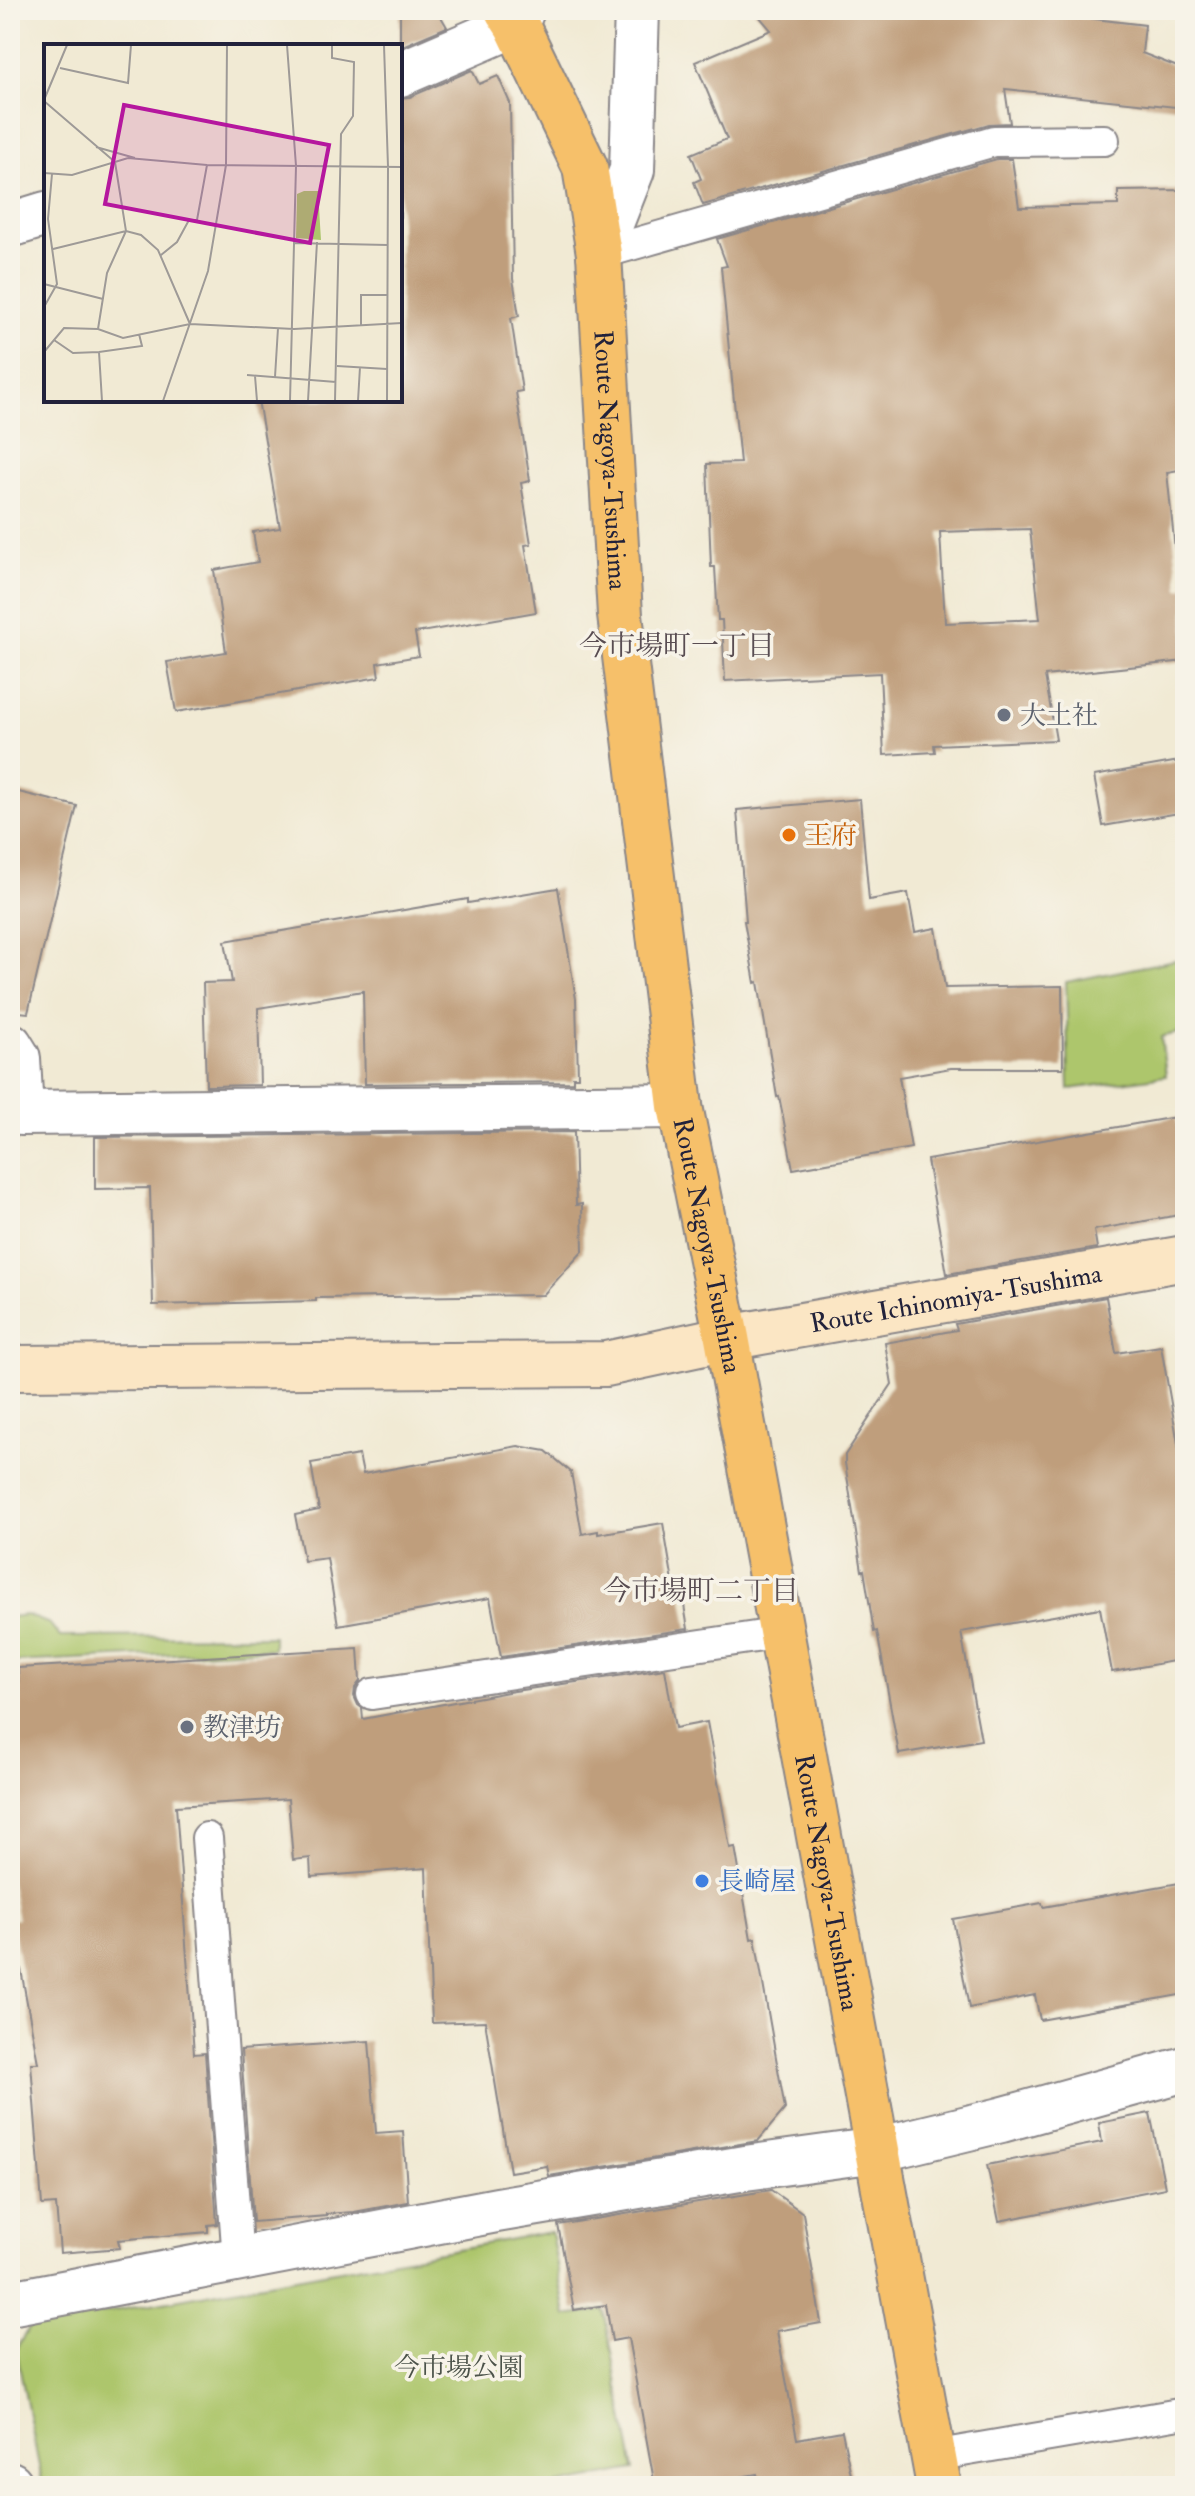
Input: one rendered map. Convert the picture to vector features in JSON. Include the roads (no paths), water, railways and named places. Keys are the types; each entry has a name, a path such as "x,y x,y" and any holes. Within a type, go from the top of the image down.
{"main road":[{"name":"Route Nagoya-Tsushima","path":"515,15 585,167 599,254 620,615 680,1106 727,1338 936,2471"}],"street":[{"path":"599,254 632,170 637,10"},
{"path":"402,73 515,15"},
{"path":"10,225 44,215"},
{"path":"10,1045 18,1058 21,1113 680,1106"},
{"name":"Route Ichinomiya-Tsushima","path":"10,1368 606,1364 727,1338 1185,1258"},
{"path":"10,2303 497,2210 745,2168 877,2150 1001,2120 1185,2069"}],"lane":[{"path":"599,254 994,141 1104,140"},
{"path":"372,1694 782,1633"},
{"path":"207,1838 238,2260"},
{"path":"936,2471 1185,2413"}],"place":[{"name":"大土社","path":"1004,715"},
{"name":"王府","path":"789,835"},
{"name":"教津坊","path":"187,1727"},
{"name":"長崎屋","path":"702,1881"}],"district":[{"name":"今市場町一丁目","path":"677,645"},
{"name":"今市場町二丁目","path":"701,1590"}],"park label":[{"name":"今市場公園","path":"459,2367"}]}
